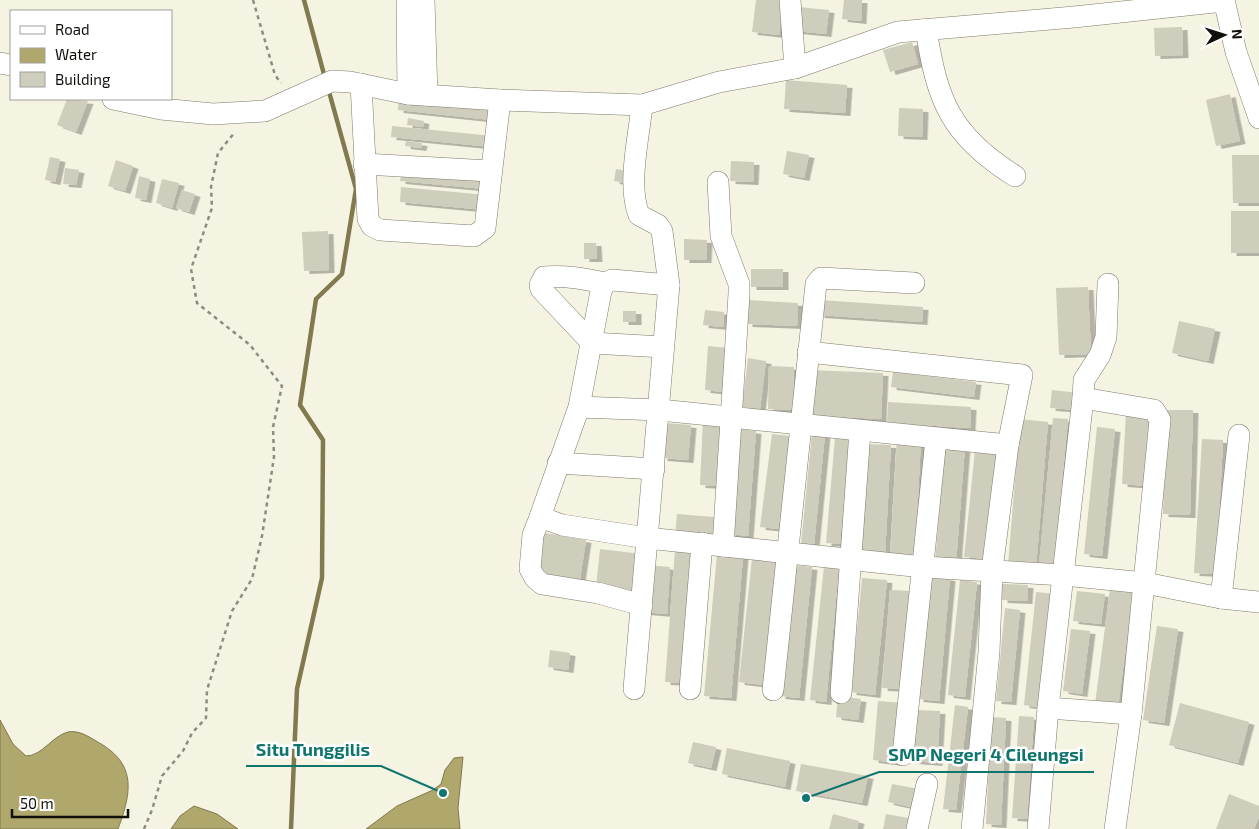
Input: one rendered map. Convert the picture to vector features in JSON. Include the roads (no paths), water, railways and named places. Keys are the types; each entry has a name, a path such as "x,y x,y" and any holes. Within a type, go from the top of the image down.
{"street":[{"path":"407,0 418,94"},
{"path":"418,94 424,0"},
{"path":"790,0 794,68"},
{"path":"118,100 161,109 213,114 264,111 323,86 361,84 418,94 500,100 642,105 719,82 794,68 898,32 1074,17 1224,1 1236,52 1253,83 1259,118"},
{"path":"926,29 932,65 950,117 984,154 1015,176"},
{"path":"361,84 368,219 372,226 380,230 474,236 484,228 500,100"},
{"path":"634,689 660,410 663,347 668,319 669,285 662,231 658,225 639,215 636,208 635,174 642,105"},
{"path":"364,164 490,172"},
{"path":"718,182 721,236 739,284 737,343 730,418 723,546"},
{"path":"663,347 592,343 541,289 540,280 544,277 562,277 605,283 612,280 669,285"},
{"path":"773,690 816,284 821,278 914,283"},
{"path":"605,283 601,291 579,407 533,535 530,569 534,578 542,584 598,593 642,604"},
{"path":"1038,829 1048,708 1084,380 1100,355 1106,337 1108,284"},
{"path":"808,352 1022,374 1008,445 992,570 989,652 972,829"},
{"path":"1083,398 1154,410 1160,420 1132,714 1115,829"},
{"path":"579,407 660,410 1008,445"},
{"path":"841,693 860,431"},
{"path":"1221,598 1239,435"},
{"path":"903,755 936,439"},
{"path":"558,463 654,469"},
{"path":"540,517 562,525 647,538 923,567 1064,575 1144,583 1221,598 1259,602"},
{"path":"690,689 702,543"},
{"path":"1048,708 1132,714"},
{"path":"917,829 927,784"}],"water":[{"path":"0,720 13,744 26,756 37,753 62,734 72,732 86,735 119,759 125,768 128,790 118,829 0,829"},
{"path":"463,757 458,808 460,829 366,829 397,806 433,790 441,784 445,770 454,758"},
{"path":"194,806 217,814 238,829 171,829 180,816"}],"waterway":[{"path":"304,0 325,78"},
{"path":"291,829 297,689 322,578 323,440 300,405 316,299 342,274 356,189 328,88"}],"place":[{"name":"Situ Tunggilis","path":"443,793"},
{"name":"SMP Negeri 4 Cileungsi","path":"806,798"}]}
